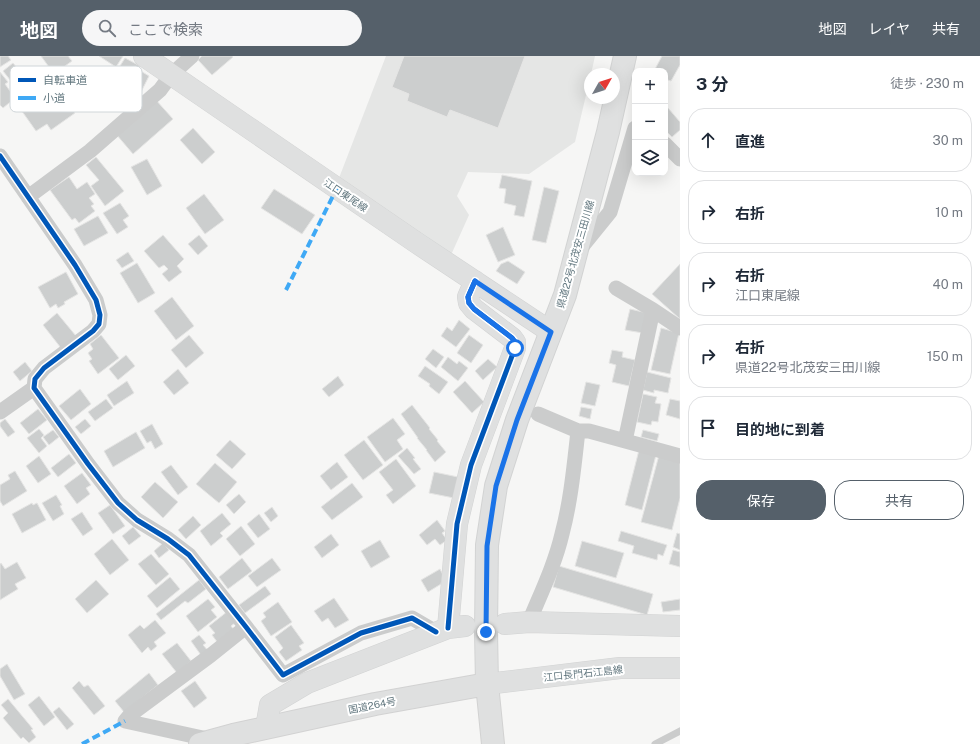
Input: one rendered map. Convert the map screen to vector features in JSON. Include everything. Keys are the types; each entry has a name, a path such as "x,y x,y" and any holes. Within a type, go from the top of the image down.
{"main road":[{"name":"県道22号北茂安三田川線","path":"487,684 487,546 496,486 517,420 565,295 608,132 625,56"},
{"name":"国道264号","path":"220,741 266,728 375,704 487,684"},
{"path":"487,684 493,744"}],"street":[{"name":"江口東尾線","path":"144,56 411,239 551,332"},
{"path":"142,106 160,90 171,75 192,56"},
{"path":"28,197 90,151 135,112"},
{"path":"576,254 610,212 632,138"},
{"path":"668,147 680,159"},
{"path":"0,156 75,265 96,300 100,315 99,324 44,368 35,379 34,388 88,464 118,503 137,520 168,539 189,555 283,675 361,633 412,618 450,629"},
{"path":"450,629 457,524 471,465 503,399 515,348 515,342 512,338 474,309 469,303 468,297 475,281"},
{"path":"616,288 680,328"},
{"path":"624,441 653,310"},
{"path":"0,412 34,388"},
{"path":"538,414 578,432 590,431 680,456"},
{"path":"529,622 552,566 562,535 571,490 578,432"},
{"path":"505,624 529,622 679,625"},
{"path":"220,741 125,721 130,714 212,655 246,627"},
{"path":"266,728 270,705 307,683 450,629"},
{"name":"江口長門石江島線","path":"487,684 620,668 680,668"}],"lane":[{"path":"655,744 680,732"}],"shaded area":[{"path":"386,56 595,56 592,68 584,68 584,104 575,142 529,174 468,172 457,196 469,215 451,255 339,178"}],"building":[{"path":"0,56 8,56 11,60 0,67"},
{"path":"41,56 68,56 72,61 65,66 48,66"},
{"path":"99,56 123,56 117,66"},
{"path":"202,56 233,57 212,75 198,60"},
{"path":"404,56 525,56 498,128 450,110 447,117 407,101 409,94 392,87"},
{"path":"662,56 680,56 680,65 671,81 668,80 668,68 656,68"},
{"path":"125,58 140,66 120,66"},
{"path":"13,63 15,66 10,66 10,80 3,71"},
{"path":"0,72 8,82 5,84 10,91 10,102 3,108 0,105"},
{"path":"142,72 149,76 142,90"},
{"path":"155,99 173,119 133,154 116,134"},
{"path":"668,108 680,122 680,130 672,137 668,133"},
{"path":"23,112 75,113 51,130 47,124 36,131"},
{"path":"193,128 215,152 202,164 180,140"},
{"path":"96,157 124,191 105,206 91,186 99,180 86,165"},
{"path":"147,159 162,186 147,195 131,167"},
{"path":"502,175 532,181 524,217 514,215 516,206 504,203 506,189 499,188"},
{"path":"69,177 77,189 87,182 95,194 89,198 94,204 91,206 95,211 79,223 75,218 72,220 50,190"},
{"path":"544,187 559,191 546,243 532,240"},
{"path":"274,189 315,215 302,234 261,208"},
{"path":"204,194 224,220 205,234 186,208"},
{"path":"120,203 129,216 123,220 128,227 117,234 103,213"},
{"path":"98,216 108,233 84,246 74,229"},
{"path":"503,227 515,255 498,262 486,235"},
{"path":"163,235 184,259 177,266 182,272 169,282 162,274 168,269 164,265 159,268 144,251"},
{"path":"199,235 208,246 198,255 188,244"},
{"path":"128,252 134,261 122,268 116,260"},
{"path":"508,261 525,272 517,284 496,271 501,264"},
{"path":"137,263 155,293 138,303 120,273"},
{"path":"680,264 680,319 652,294"},
{"path":"66,272 78,294 64,302 65,304 58,308 56,304 50,308 38,287"},
{"path":"172,297 194,326 176,340 154,311"},
{"path":"630,309 647,313 643,333 625,330"},
{"path":"57,313 76,336 61,348 43,325"},
{"path":"459,320 470,329 456,347 441,336 447,327 452,331"},
{"path":"661,328 679,333 670,374 651,370"},
{"path":"101,335 119,358 98,374 89,361 92,359 88,353 93,349 90,344"},
{"path":"189,335 204,353 186,368 171,350"},
{"path":"469,335 483,345 471,363 457,353"},
{"path":"433,349 444,357 436,368 425,359"},
{"path":"612,350 623,352 622,357 635,360 629,386 612,382 616,365 609,363"},
{"path":"126,355 135,366 118,380 109,369"},
{"path":"448,357 457,364 459,361 468,368 458,381 441,367"},
{"path":"488,359 497,367 483,380 475,371"},
{"path":"25,362 32,371 20,381 13,372"},
{"path":"425,366 448,382 439,394 429,386 430,384 418,376"},
{"path":"178,369 189,383 174,395 163,382"},
{"path":"647,372 671,378 668,393 654,390 654,393 643,390"},
{"path":"338,376 344,385 329,397 322,389"},
{"path":"127,381 134,393 114,406 107,395"},
{"path":"465,381 484,402 472,413 453,392"},
{"path":"586,382 600,385 595,406 581,403"},
{"path":"80,389 91,404 71,420 59,406"},
{"path":"643,394 657,397 655,403 661,404 658,422 652,421 651,425 637,422"},
{"path":"106,399 113,408 95,421 88,412"},
{"path":"670,399 680,401 680,419 666,415"},
{"path":"412,405 446,452 435,462 401,414"},
{"path":"581,407 592,409 590,419 579,416"},
{"path":"38,409 47,420 29,434 20,423"},
{"path":"393,418 405,434 397,440 403,449 385,462 367,437"},
{"path":"5,419 15,432 8,437 0,426 0,423"},
{"path":"85,419 91,426 81,434 75,427"},
{"path":"152,424 163,444 155,449 151,441 147,443 140,431"},
{"path":"39,429 44,435 41,438 47,446 39,453 27,438"},
{"path":"53,430 59,437 49,445 43,437"},
{"path":"643,430 659,434 657,441 641,437"},
{"path":"136,432 145,448 113,467 104,451"},
{"path":"230,440 246,454 232,469 216,455"},
{"path":"364,440 383,465 363,480 344,455"},
{"path":"407,448 421,469 414,474 398,456"},
{"path":"639,450 656,455 642,510 625,505"},
{"path":"69,454 76,463 58,477 51,468"},
{"path":"659,455 680,461 680,498 672,530 641,522"},
{"path":"39,456 51,474 38,483 26,466"},
{"path":"396,459 416,486 393,504 386,495 393,490 379,472"},
{"path":"337,462 348,477 331,490 320,476"},
{"path":"215,463 237,482 219,503 196,484"},
{"path":"171,465 188,487 178,495 161,472"},
{"path":"15,471 27,491 3,506 0,501 0,485 10,479 8,475"},
{"path":"434,472 458,477 454,498 429,493"},
{"path":"82,473 91,485 86,488 90,494 77,504 64,486"},
{"path":"155,482 178,502 163,518 141,497"},
{"path":"352,483 363,497 332,520 321,507"},
{"path":"239,494 246,502 234,514 226,505"},
{"path":"56,495 62,505 60,506 64,514 53,521 42,503"},
{"path":"32,503 33,505 37,503 46,520 22,533 12,514"},
{"path":"110,505 125,526 113,534 98,513"},
{"path":"272,507 278,516 271,522 264,513"},
{"path":"82,512 93,529 83,536 71,519"},
{"path":"222,513 231,524 220,533 223,536 211,546 200,531"},
{"path":"259,514 270,529 258,538 247,524"},
{"path":"193,516 201,525 186,539 178,530"},
{"path":"437,520 445,531 442,533 447,540 440,545 435,539 427,545 419,535"},
{"path":"241,526 255,544 240,556 226,539"},
{"path":"133,527 141,536 129,545 122,536"},
{"path":"621,531 667,545 663,556 658,554 657,560 632,553 634,546 618,541"},
{"path":"677,533 680,534 680,550 673,547"},
{"path":"331,534 339,545 322,558 314,547"},
{"path":"112,539 129,560 110,575 94,554"},
{"path":"380,540 390,557 371,568 361,551"},
{"path":"582,541 624,553 616,578 575,566"},
{"path":"163,543 169,550 159,558 154,551"},
{"path":"673,550 680,552 680,567 669,564"},
{"path":"151,554 169,574 156,585 138,564"},
{"path":"242,558 252,571 228,589 219,577"},
{"path":"272,558 281,570 257,587 248,576"},
{"path":"17,562 26,578 15,584 18,589 0,600 0,564 1,563 5,569"},
{"path":"559,566 653,594 647,615 553,587"},
{"path":"440,569 443,575 441,584 428,592 421,580"},
{"path":"170,577 180,589 157,608 147,596"},
{"path":"96,580 109,594 87,613 75,599"},
{"path":"199,580 206,589 188,603 185,601 161,620 156,614"},
{"path":"265,586 271,594 245,613 239,605"},
{"path":"334,598 349,620 335,628 328,618 322,622 314,611"},
{"path":"208,599 215,607 211,610 217,617 198,632 186,616"},
{"path":"680,599 680,610 663,612 661,602"},
{"path":"278,602 292,622 271,636 261,621 266,617 263,613"},
{"path":"228,611 236,622 231,626 234,630 218,643 212,635 215,633 209,626"},
{"path":"155,620 166,633 154,642 157,646 151,651 148,647 142,653 128,635 140,625 144,629"},
{"path":"291,625 304,643 299,646 302,650 286,661 279,652 283,648 275,637"},
{"path":"199,635 206,643 203,645 210,653 203,658 191,641"},
{"path":"177,643 191,661 177,673 162,654"},
{"path":"7,664 25,694 14,700 0,676 0,669"},
{"path":"149,673 158,685 124,712 115,701"},
{"path":"79,681 84,687 88,685 105,706 94,715 72,688"},
{"path":"195,681 207,698 194,708 181,691"},
{"path":"39,696 55,717 44,726 28,705"},
{"path":"8,699 33,729 31,730 36,737 29,743 23,737 21,739 3,718 8,713 1,705"},
{"path":"59,707 74,724 67,730 53,712"}],"marked path":[{"path":"286,290 337,188"},
{"path":"82,744 125,721"}],"cycle path":[{"path":"0,156 75,265 96,300 100,315 99,324 93,331 44,368 35,379 34,388 88,464 118,503 137,520 168,539 189,555 283,675 361,633 412,618 436,632"},
{"path":"448,628 457,524 471,465 515,348 515,342 512,338 474,309 469,303 468,297 475,281"}],"route":[{"path":"486,632 487,546 496,486 517,420 551,332 475,281 468,297 469,303 474,309 512,338 515,342 515,348"}]}
